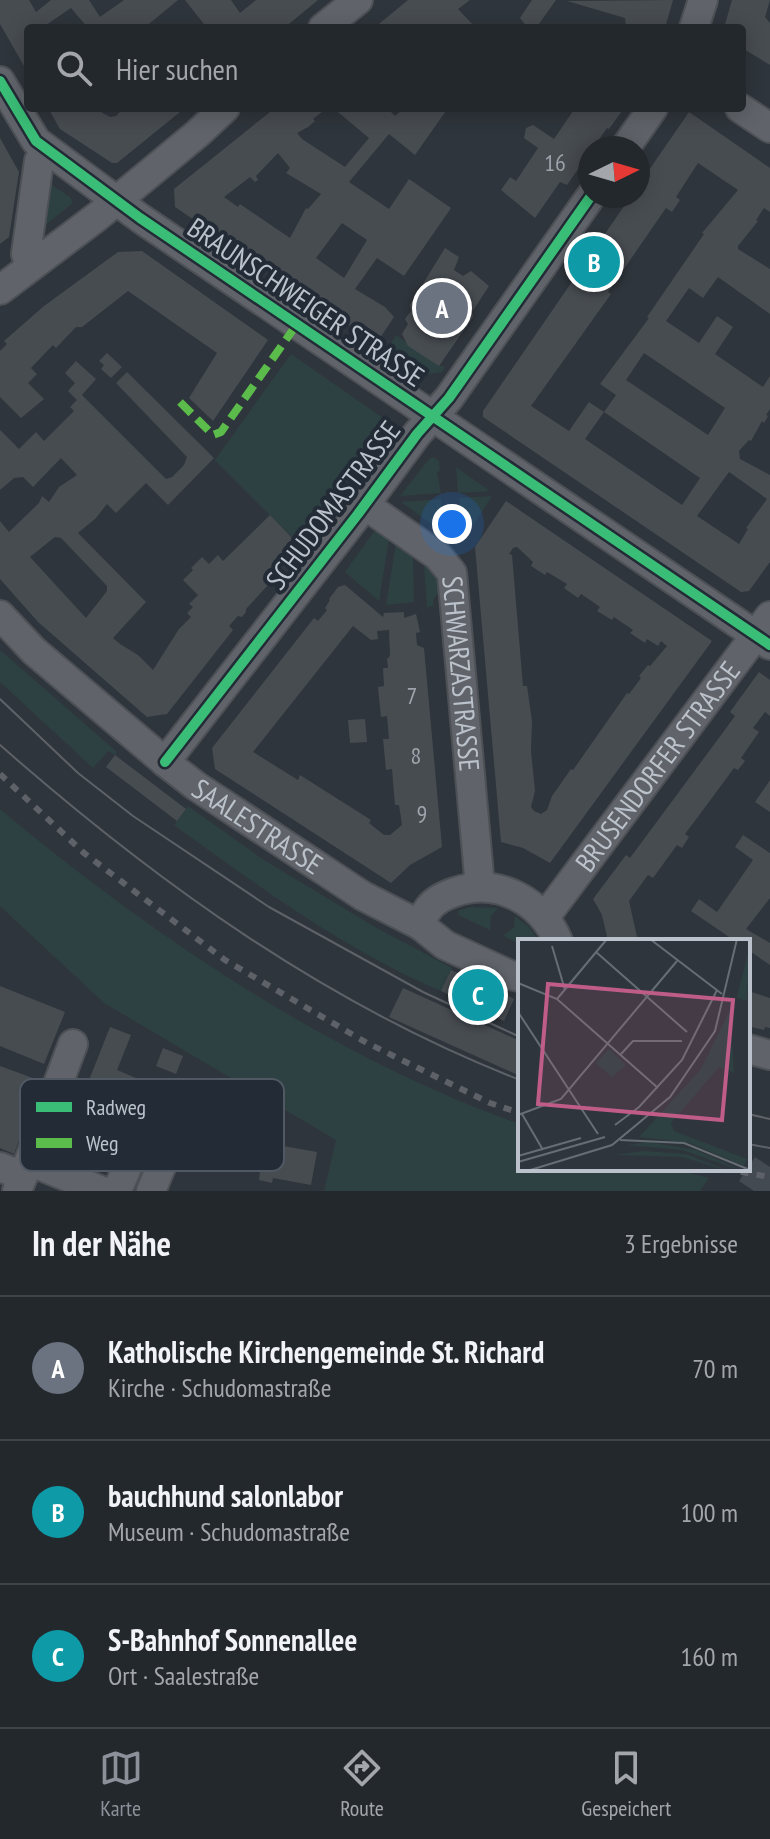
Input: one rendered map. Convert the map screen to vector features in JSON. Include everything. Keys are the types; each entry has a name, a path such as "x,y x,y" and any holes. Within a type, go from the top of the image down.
{"street":[{"path":"328,24 358,0"},
{"path":"695,24 703,0"},
{"name":"BRAUNSCHWEIGER STRASSE","path":"0,81 26,127 45,149 432,417 765,632"},
{"path":"746,108 770,99"},
{"path":"0,290 117,200 220,112"},
{"path":"633,136 650,112"},
{"path":"746,112 770,128"},
{"path":"30,267 26,254 39,161 45,149"},
{"name":"SCHUDOMASTRASSE","path":"165,762 365,505 379,482 449,398 583,208"},
{"name":"SCHWARZASTRASSE","path":"365,505 438,556 452,573 480,887"},
{"name":"SAALESTRASSE","path":"0,615 34,651 165,762 363,896 420,925 445,945 518,976"},
{"name":"BRUSENDORFER STRASSE","path":"551,929 765,632"},
{"path":"420,925 429,907 443,897 480,887 514,894 551,929"},
{"name":"SAALESTRASSE","path":"420,925 452,930 518,961"},
{"path":"58,1079 73,1044"},
{"path":"750,1050 770,1055"},
{"path":"117,1191 126,1171"},
{"path":"151,1191 159,1171"},
{"path":"17,1174 102,1191"}],"shaded area":[{"path":"46,181 70,197 73,203 40,229"},
{"path":"396,335 445,367 442,372 420,375 386,351"},
{"path":"291,354 386,420 390,428 299,544 215,460"},
{"path":"433,457 439,461 440,471 437,472 441,493 400,496 429,459"},
{"path":"456,467 490,491 458,493"},
{"path":"492,496 463,541 461,527 464,520 461,519 459,498"},
{"path":"441,499 444,533 401,502"},
{"path":"375,530 389,539 379,601 345,572"},
{"path":"396,543 413,555 414,602 386,605"},
{"path":"431,561 445,585 433,600 433,606 427,607 424,566"},
{"path":"0,650 117,752 115,755 108,751 93,768 0,682"},
{"path":"188,806 264,860 375,927 452,968 441,991 336,937 174,825"},
{"path":"0,809 119,902 247,989 382,1065 450,1097 518,1123 518,1171 682,1171 709,1178 700,1191 324,1191 336,1140 284,1109 284,1079 233,1079 104,1003 0,906"},
{"path":"498,908 491,916 490,930 458,915 459,910"},
{"path":"515,916 538,939 518,939 518,943 505,937 514,927"}],"building":[{"path":"0,0 29,0 36,12 51,0 89,0 100,17 124,0 178,0 149,24 85,24 71,8 47,24 24,24 24,66 0,24"},
{"path":"185,0 231,0 240,13 256,0 318,0 289,24 204,24"},
{"path":"408,0 470,0 458,9 472,24 379,24"},
{"path":"532,0 556,0 539,24 525,24 520,18"},
{"path":"673,0 666,24 626,24 625,18 567,1"},
{"path":"732,0 770,0 765,17 770,23 770,65 746,50 746,24 725,24"},
{"path":"50,112 101,112 110,117 120,112 180,112 117,163 112,163 60,129"},
{"path":"270,112 322,112 308,127 297,133 345,167 369,138 338,112 391,112 395,116 400,112 445,112 415,155 389,134 349,182 389,209 409,179 451,208 404,276 377,258 355,289 385,307 394,317 376,344 175,207 174,189","holes":["278,153 290,168 286,173 321,194 306,208 290,238 240,204 238,207 224,197 250,177 255,182 258,180 256,176","342,223 367,240 344,278 316,258"]},
{"path":"572,112 621,112 601,136 578,136 578,169 567,185 560,182 535,218 501,190 510,177 516,181 538,148 524,138 526,128 533,125 554,139"},
{"path":"689,112 770,168 770,212 764,208 738,249 770,269 770,314 718,277 703,298 689,288 666,321 699,343 717,316 733,327 715,354 763,387 770,376 768,416 751,441 739,451 740,459 770,475 770,562 749,591 741,592 483,417 483,411 623,208 650,208 650,169","holes":["698,163 738,190 702,233 649,318 600,384 616,395 604,412 589,402 569,431 531,406 611,294 608,292 666,208 672,212 680,200 676,197","644,353 725,408 708,435 626,380","604,412 700,478 682,505 585,439","729,472 767,499 746,528 739,544 697,516"]},
{"path":"0,138 19,172 9,237 0,244"},
{"path":"445,248 459,257 454,270 463,276 471,271 489,286 472,312 473,317 439,366 408,346 402,334 408,324 405,319 411,311 410,305"},
{"path":"142,251 268,340 213,421 189,398 217,353 128,291 82,327 76,327 56,348 53,345 31,368 37,374 28,383 44,399 21,418 0,397 0,351 7,344 4,341 44,306 118,252"},
{"path":"107,353 122,367 111,378 101,369 104,365 99,361"},
{"path":"76,361 96,379 82,395 166,479 184,465 187,457 116,383 127,372 214,458 168,505 146,483 116,513 107,504 78,533 146,602 113,638 153,670 179,629 191,617 187,613 193,607 189,604 198,595 183,580 202,557 209,564 218,555 223,561 270,515 299,545 286,568 282,566 275,575 279,578 272,586 269,584 242,617 238,616 229,626 233,630 167,714 147,717 38,622 0,579 0,521 9,532 39,503 42,496 49,502 59,487 77,475 61,458 33,487 23,477 14,478 0,490 0,430 19,449 36,432 44,441 74,411 70,407 77,400 68,391 75,383 65,373","holes":["55,537 61,538 107,586 107,591 86,618 30,557"]},
{"path":"506,501 712,641 550,863 523,848 501,842 475,547","holes":["517,547 533,562 531,566 567,584 564,588 578,598 581,594 590,600 600,607 597,611 612,620 614,617 645,643 647,639 658,646 661,641 667,646 639,676 641,678 571,769 552,796 547,810 541,814 531,807 535,791 532,721 527,686 523,686 512,555 509,554"]},
{"path":"345,585 383,617 384,613 404,612 404,618 416,614 420,632 416,633 417,645 424,648 442,847 410,865 391,883 215,769 212,748 314,618 318,621 327,610 329,599 338,587","holes":["353,626 371,640 378,639 377,631 389,630 388,668 383,668 384,686 378,687 381,717 387,716 389,739 383,739 386,770 392,769 395,805 399,805 402,825 390,835 384,835 369,823 371,820 300,775 298,780 253,752"]},
{"path":"759,672 770,680 770,716 765,712 753,728 759,732 741,758 745,761 738,770 734,768 685,834 689,837 682,848 677,845 653,878 648,875 629,901 638,939 608,939 602,915 593,899 626,855 630,858 735,716 730,712"},
{"path":"365,719 367,742 350,743 348,720"},
{"path":"115,755 186,809 177,821 106,767"},
{"path":"770,780 770,812 755,802"},
{"path":"743,835 770,853 770,898 746,929 770,943 770,965 750,951 750,939 732,939 691,911 699,899 717,912 753,860 735,847"},
{"path":"451,970 469,978 471,974 514,999 504,1021 441,991"},
{"path":"0,986 65,1012 44,1064 0,1046"},
{"path":"403,988 518,1040 518,1075 389,1017"},
{"path":"750,992 770,998 770,1028 765,1027 764,1030 750,1026"},
{"path":"110,1027 131,1035 117,1070 138,1079 89,1079"},
{"path":"163,1048 183,1056 176,1074 156,1066"},
{"path":"0,1066 35,1079 20,1079 20,1138 14,1154 0,1148"},
{"path":"284,1146 317,1152 311,1185 273,1178 272,1183 259,1180 260,1171 284,1171"}],"tunnel":[{"path":"754,1191 770,1167"}],"tram line":[{"path":"0,699 78,773 133,816 269,907 423,992 518,1036"},
{"path":"0,745 120,844 245,935 378,1015 518,1079"},
{"path":"750,1114 770,1119"},
{"path":"750,1144 770,1148"}],"railway":[{"path":"0,774 84,853 225,960 367,1043 490,1103 518,1112"},
{"path":"736,1171 770,1177"}],"marked path":[{"path":"180,402 213,435 221,432 297,324"}],"cycle path":[{"path":"0,81 36,141 140,218 770,645"},
{"path":"165,762 417,434 449,398 583,208"}],"place":[{"name":"bauchhund salonlabor","path":"594,262"},
{"name":"Katholische Kirchengemeinde St. Richard","path":"442,308"},
{"name":"S-Bahnhof Sonnenallee","path":"478,995"}]}
